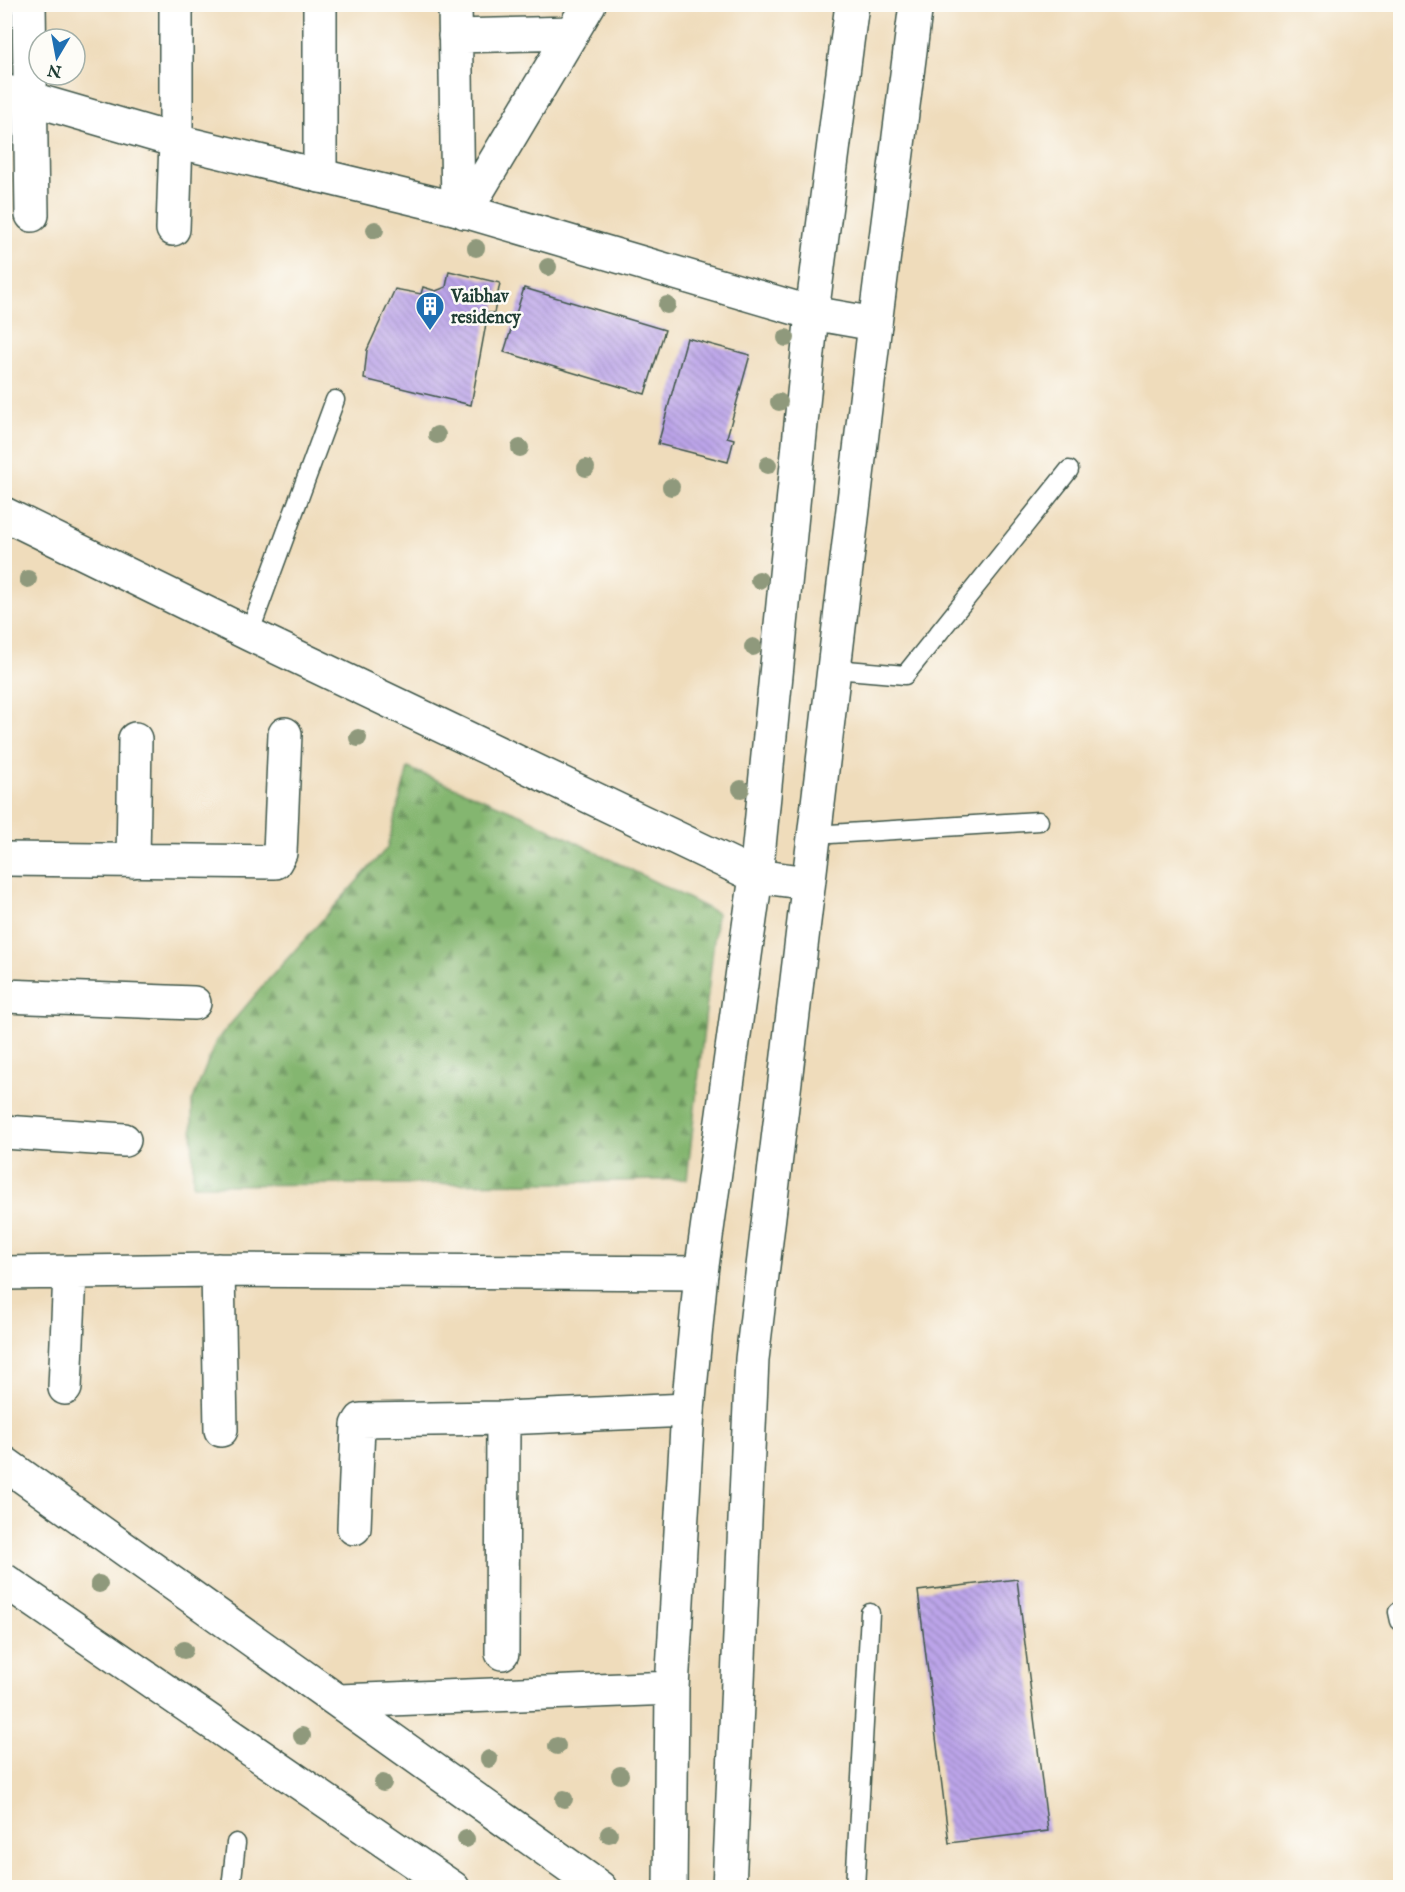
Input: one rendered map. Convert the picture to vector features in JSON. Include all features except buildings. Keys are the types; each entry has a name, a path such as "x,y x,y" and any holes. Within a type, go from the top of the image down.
{"street":[{"path":"29,4 18,95 32,215"},
{"path":"173,230 176,141 176,4"},
{"path":"320,4 320,176"},
{"path":"462,211 589,4"},
{"path":"670,1887 672,1688 688,1410 701,1273 756,876 812,313 852,4"},
{"path":"729,1887 752,1359 874,324 916,4"},
{"path":"462,211 455,20 572,33"},
{"path":"18,95 176,141 462,211 812,313 874,324"},
{"path":"4,514 249,634 756,876 808,883"},
{"path":"4,859 275,862 280,853 285,734"},
{"path":"133,861 135,739"},
{"path":"4,996 194,1003"},
{"path":"4,1132 124,1140"},
{"path":"4,1273 218,1270 701,1273"},
{"path":"218,1270 221,1430"},
{"path":"65,1388 70,1273"},
{"path":"354,1528 358,1425 361,1420 503,1418 688,1410"},
{"path":"502,1653 503,1418"},
{"path":"4,1463 600,1887"},
{"path":"4,1580 453,1887"},
{"path":"340,1701 672,1688"}],"lane":[{"path":"249,634 335,400"},
{"path":"835,669 905,675 1070,470"},
{"path":"814,835 1039,821"},
{"path":"855,1887 870,1613"},
{"path":"231,1887 236,1843"}],"green space":[{"path":"408,768 522,815 717,913 687,1179 551,1183 193,1185 192,1102 216,1041 387,848"}],"place":[{"name":"Vaibhav residency","path":"430,332"}]}
